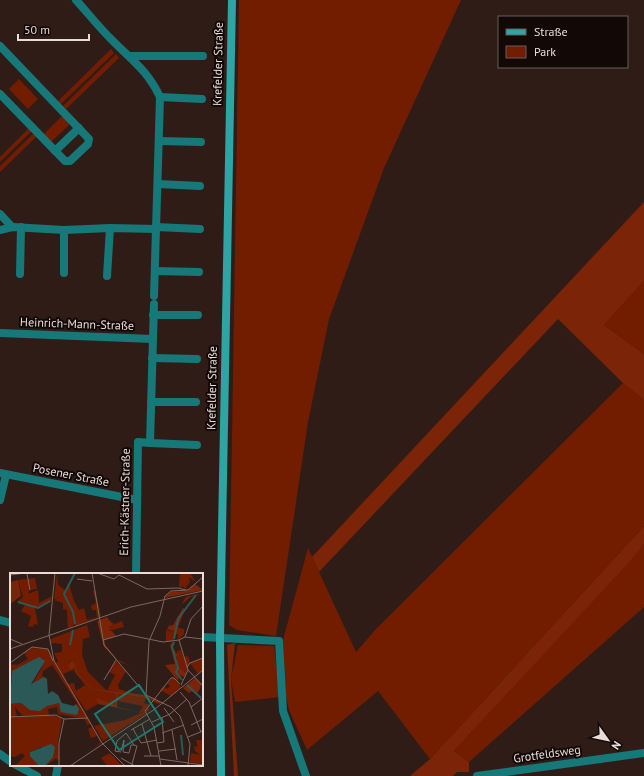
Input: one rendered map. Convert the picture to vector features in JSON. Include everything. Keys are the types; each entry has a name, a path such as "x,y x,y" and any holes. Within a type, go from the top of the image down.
{"main road":[{"name":"Krefelder Straße","path":"221,776 220,638 232,0"}],"street":[{"path":"79,1 114,42 131,56 154,84 160,97 202,99"},
{"path":"0,46 79,128 88,139 88,144 70,161 65,161 0,94"},
{"path":"131,56 203,56"},
{"name":"Erich-Kästner-Straße","path":"150,443 160,97"},
{"path":"55,151 79,128"},
{"path":"159,141 201,142"},
{"path":"158,184 200,186"},
{"path":"0,214 12,227"},
{"path":"0,230 12,227 64,230 110,228 200,229"},
{"path":"20,274 21,227"},
{"path":"107,276 110,228"},
{"path":"64,230 64,273"},
{"path":"155,271 199,272"},
{"path":"154,315 198,316"},
{"name":"Heinrich-Mann-Straße","path":"0,333 153,339"},
{"path":"152,358 197,359"},
{"path":"151,402 196,402"},
{"name":"Erich-Kästner-Straße","path":"136,573 138,442 197,445"},
{"path":"0,500 3,474"},
{"name":"Posener Straße","path":"3,474 137,500"},
{"path":"0,620 10,623"},
{"path":"203,637 279,641 283,711 306,776"},
{"name":"Grotfeldsweg","path":"477,776 644,753"},
{"path":"0,754 10,761"},
{"path":"18,766 38,776"},
{"path":"56,776 58,766"}],"green space":[{"path":"239,0 461,0 384,168 329,319 308,422 276,636 237,630 229,625"},
{"path":"111,49 114,53 61,104 58,101"},
{"path":"116,54 119,58 66,109 63,106"},
{"path":"19,79 38,99 28,109 9,89"},
{"path":"63,115 71,123 51,142 44,134"},
{"path":"29,128 32,131 0,162 0,157"},
{"path":"34,133 37,136 0,172 0,166"},
{"path":"644,281 644,354 604,325"},
{"path":"623,383 644,400 644,526 430,759 378,691 307,750 289,710 286,696 283,640 308,548 356,652 377,628"},
{"path":"644,544 644,607 469,762 454,751"},
{"path":"238,645 274,646 280,697 235,702 231,679"}],"shaded area":[{"path":"644,202 644,281 604,325 644,354 644,400 623,383 558,319 319,572 312,557"},
{"path":"644,526 644,544 631,560 454,751 469,762 469,772 457,772 453,776 410,776 430,759"},
{"path":"235,643 231,679 238,776 234,776 227,645"}]}
